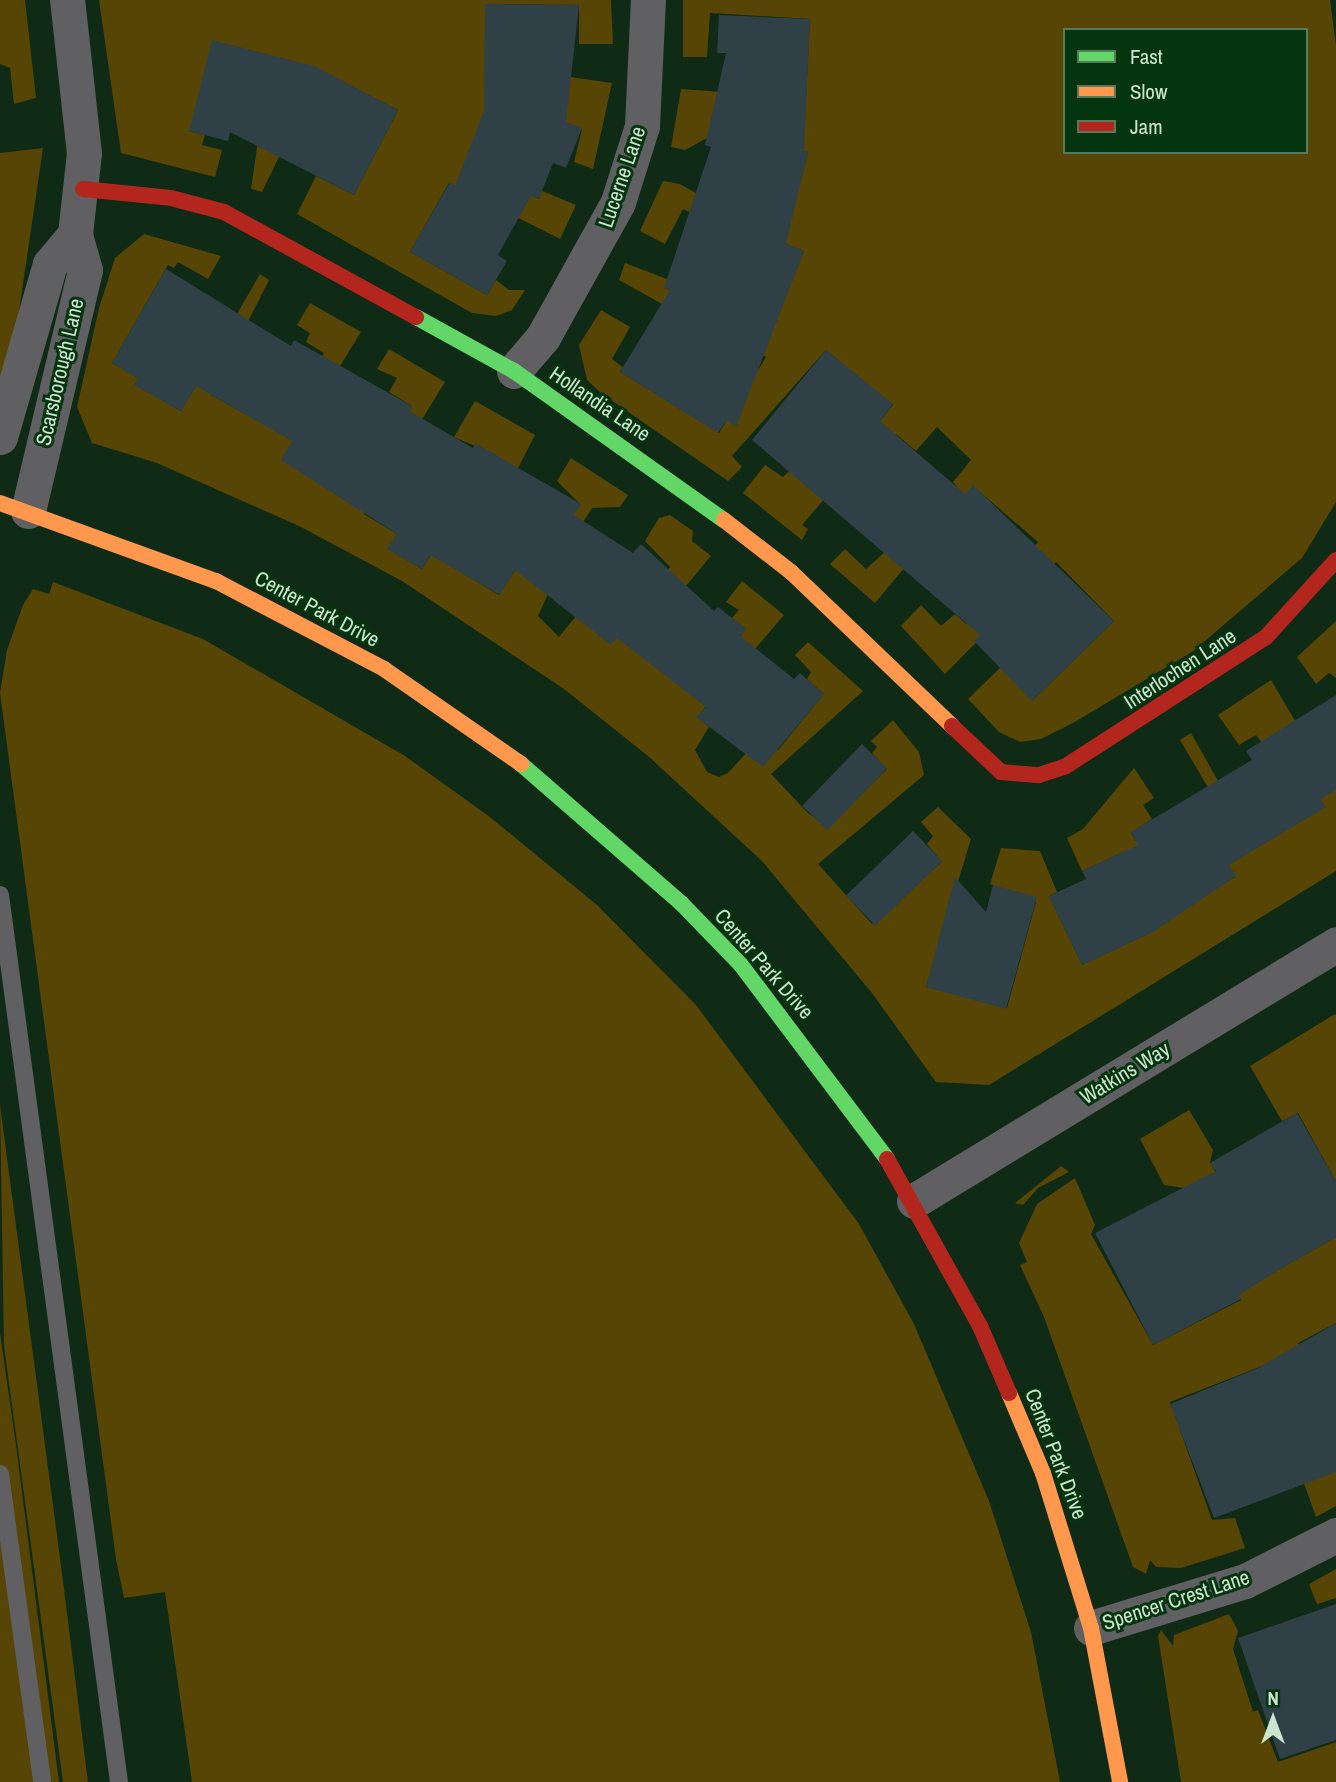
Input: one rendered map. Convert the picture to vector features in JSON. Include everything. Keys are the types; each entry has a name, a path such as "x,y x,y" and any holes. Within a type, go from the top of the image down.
{"street":[{"name":"Scarsborough Lane","path":"7,507 85,270 75,234 83,190 67,0"},
{"name":"Lucerne Lane","path":"514,371 543,337 618,202 642,125 648,0"},
{"name":"Hollandia Lane","path":"83,190 171,198 224,212 514,371 669,477 782,565 901,671 979,753 1001,772 1022,776"},
{"name":"Scarsborough Lane","path":"0,437 50,264 75,234"},
{"name":"Center Park Drive","path":"7,507 216,580 384,669 535,773 671,893 741,965 829,1076 914,1200 1013,1397 1043,1473 1091,1628 1120,1782"},
{"name":"Interlochen Lane","path":"1022,776 1066,766 1188,692 1266,637 1336,560"},
{"name":"Watkins Way","path":"914,1200 1336,944"},
{"name":"Spencer Crest Lane","path":"1091,1628 1245,1581 1336,1535"}],"lane":[{"path":"0,895 119,1782"},
{"path":"0,1475 42,1782"}],"shaded area":[{"path":"0,0 25,0 36,98 14,104 10,68 0,64"},
{"path":"99,0 611,0 613,44 579,44 579,5 485,4 570,77 612,83 593,169 574,162 582,129 462,170 539,199 542,191 576,205 560,239 449,183 410,252 487,295 496,280 509,290 525,290 512,310 496,316 472,313 297,214 316,176 354,195 398,110 321,70 262,192 251,189 258,141 292,61 189,131 205,135 202,145 222,150 215,177 121,153"},
{"path":"683,0 1330,0 1336,45 1336,502 1302,558 1192,652 1073,723 1041,739 1020,742 999,732 968,699 1001,667 1033,700 1114,621 1056,562 945,674 901,626 921,605 941,626 955,614 966,624 1038,542 973,486 875,603 830,564 845,549 866,569 957,487 953,482 971,460 937,427 916,451 896,434 847,491 837,484 802,525 808,529 802,540 743,493 765,465 783,477 790,470 820,494 893,405 826,350 732,456 742,467 728,481 601,393 587,380 579,345 601,310 630,327 612,359 623,367 620,372 719,433 766,357 667,296 662,304 619,280 625,263 667,279 664,288 773,329 804,251 695,208 693,214 683,209 665,244 640,231 663,181 680,184 724,209 797,196 808,152 707,138 685,150 671,147 681,89 806,98 810,19 710,13 707,57 683,57"},
{"path":"43,148 17,325 0,395 0,153"},
{"path":"144,234 221,256 208,279 178,262 174,268 168,265 112,363 138,378 135,385 181,411 260,274 269,280 211,395 279,429 324,353 306,342 310,333 297,325 310,303 361,332 282,460 368,480 412,406 389,392 397,378 377,369 389,349 445,382 364,514 397,534 388,549 422,569 433,551 438,553 496,455 454,437 475,401 535,435 464,574 499,595 516,569 580,504 557,481 571,458 628,495 620,507 592,508 575,535 538,616 559,637 576,616 612,643 670,567 645,541 659,518 670,515 693,531 692,541 711,556 685,587 692,696 746,629 732,618 739,610 726,602 742,581 784,615 697,717 709,727 695,750 707,772 719,777 728,773 761,737 778,750 824,694 807,679 811,672 795,655 808,642 863,691 771,774 808,813 828,827 887,769 872,753 877,747 871,741 893,720 919,752 924,775 818,864 872,924 942,862 927,844 933,836 921,822 938,807 971,839 926,987 1007,1008 1036,902 990,884 1001,848 1040,851 1057,892 1049,896 1082,965 1152,932 1117,855 1082,871 1067,838 1083,829 1134,768 1154,798 1143,805 1152,819 1131,833 1167,892 1197,900 1235,877 1222,854 1210,791 1180,740 1191,733 1256,848 1262,743 1256,735 1239,745 1218,715 1271,680 1336,790 1336,871 989,1085 936,1082 872,993 762,861 648,756 564,689 402,581 299,526 157,463 92,443 77,407 99,308 115,258"},
{"path":"53,582 203,639 405,756 490,817 597,905 696,1005 859,1224 914,1324 989,1501 1031,1632 1060,1782 192,1782 165,1592 124,1598 116,1559 0,693 7,650 23,605 33,589 49,594"},
{"path":"1336,621 1336,678 1329,673 1316,684 1297,657"},
{"path":"1335,1014 1336,1181 1298,1113 1282,1121 1250,1066"},
{"path":"0,1105 88,1782 63,1782 4,1346"},
{"path":"1189,1110 1213,1150 1210,1162 1273,1273 1336,1237 1336,1323 1298,1343 1336,1414 1336,1506 1316,1517 1262,1366 1170,1402 1212,1520 1235,1518 1245,1548 1181,1568 1156,1567 1150,1560 1146,1574 1133,1567 1044,1317 1020,1265 1027,1262 1019,1243 1037,1204 1075,1178 1095,1225 1091,1234 1153,1345 1241,1300 1184,1188 1164,1185 1140,1139"},
{"path":"1061,1166 1069,1172 1038,1188 1023,1205 1015,1203"},
{"path":"0,1333 16,1445 59,1782 0,1782"},
{"path":"1336,1569 1336,1598 1317,1604 1309,1584"},
{"path":"1229,1614 1238,1631 1233,1649 1253,1712 1258,1710 1278,1762 1336,1742 1336,1782 1181,1782 1158,1636 1161,1630 1173,1646 1174,1635"}],"building":[{"path":"485,4 579,5 566,122 582,128 566,168 553,163 539,199 531,196 498,255 507,261 487,295 410,252 450,182 455,186 484,111"},
{"path":"719,15 810,19 804,151 808,152 786,244 804,251 736,427 727,420 718,433 620,372 670,290 664,288 711,147 705,145 726,53 717,53"},
{"path":"212,40 314,66 398,110 354,195 230,132 228,141 189,131"},
{"path":"166,269 291,346 294,340 412,406 409,411 473,448 475,443 581,504 574,515 633,553 641,544 714,611 718,607 746,629 740,636 794,679 800,673 824,694 763,767 696,717 706,707 617,638 611,645 515,570 500,595 430,555 422,569 387,549 397,534 281,460 292,441 196,386 181,411 134,385 138,378 112,363"},
{"path":"826,350 893,404 880,421 965,494 973,485 1114,621 1032,701 974,641 980,635 752,440"},
{"path":"1336,695 1336,790 1321,799 1326,807 1229,865 1236,876 1153,932 1082,965 1049,896 1086,879 1082,871 1138,845 1131,832 1252,760 1246,751"},
{"path":"862,744 887,768 827,830 802,806"},
{"path":"913,831 942,861 875,926 846,896"},
{"path":"955,877 986,912 993,885 1037,897 1006,1009 926,987"},
{"path":"1297,1113 1336,1181 1336,1237 1239,1295 1241,1299 1153,1345 1095,1233 1216,1171 1210,1163"},
{"path":"1336,1323 1336,1472 1214,1518 1170,1404 1258,1368"},
{"path":"1336,1604 1336,1740 1280,1759 1238,1638"}],"traffic: fast":[{"path":"416,317 514,371 724,520"},
{"path":"521,764 681,903 741,965 887,1159"}],"traffic: slow":[{"path":"0,503 216,581 384,669 521,764"},
{"path":"724,520 791,572 952,726"},
{"path":"1009,1393 1043,1473 1091,1628 1120,1782"}],"traffic: jam":[{"path":"83,189 171,198 224,212 416,317"},
{"path":"952,726 1001,772 1039,775 1066,766 1266,637 1336,560"},
{"path":"887,1159 980,1326 1009,1393"}]}
